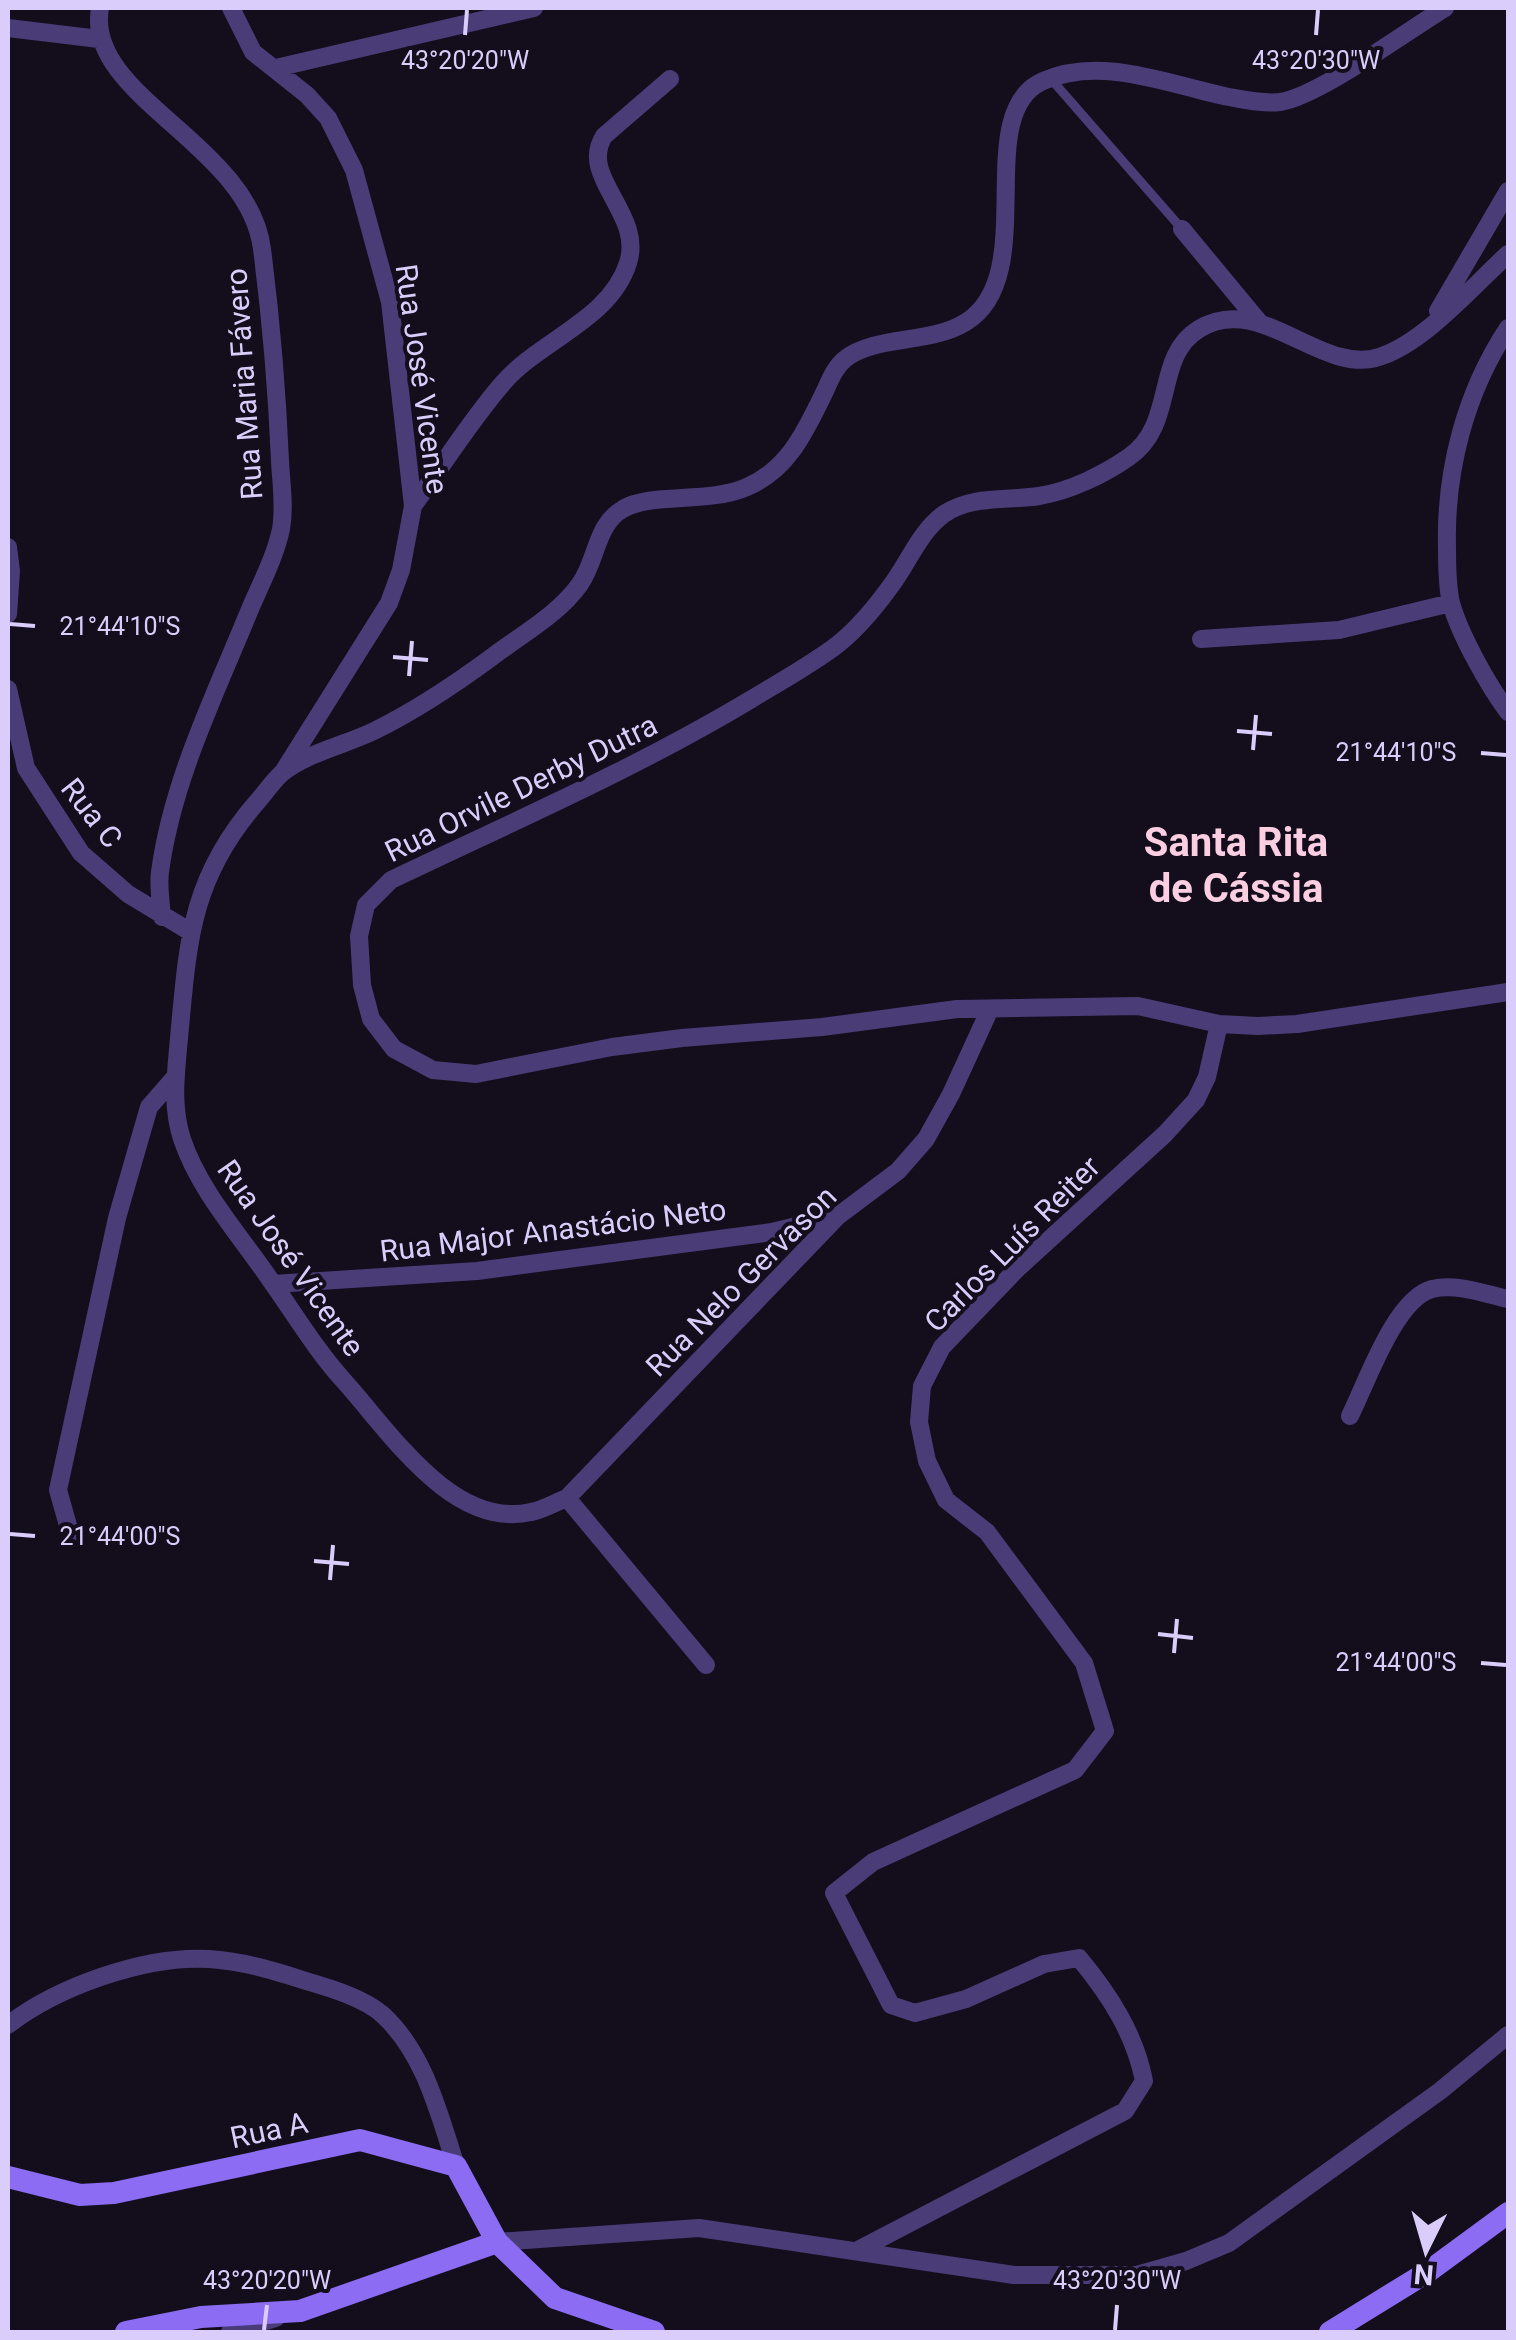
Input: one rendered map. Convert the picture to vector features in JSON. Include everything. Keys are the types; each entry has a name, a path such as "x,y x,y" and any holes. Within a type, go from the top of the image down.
{"main road":[{"name":"Rua A","path":"8,2176 80,2195 114,2193 360,2140 456,2166"},
{"path":"456,2166 497,2242 555,2298 654,2332"},
{"path":"1330,2332 1429,2270 1508,2212"},
{"path":"126,2332 201,2317 300,2311 497,2242"}],"street":[{"path":"8,28 98,39 100,8"},
{"name":"Rua José Vicente","path":"231,8 253,52 276,68 328,118 354,170 390,302 413,506 401,570 389,603 282,772 218,857 189,930 175,1114 190,1160 336,1372 444,1492 489,1514 530,1513"},
{"path":"276,68 534,8"},
{"path":"282,772 414,712 553,611 578,588 604,528 617,511 638,502 711,498 749,487 780,468 804,435 834,372 846,358 862,350 940,333 970,321 990,296 1001,260 1008,201 1008,130 1018,101 1037,83 1075,72 1125,72 1247,100 1278,102 1310,92 1444,8"},
{"name":"Rua Maria Fávero","path":"98,39 127,83 196,144 236,186 251,209 261,243 272,344 281,527 190,758 170,822 160,875 162,917"},
{"path":"413,506 502,383 591,313 617,286 628,261 631,239 623,212 599,172 597,146 670,79"},
{"name":"Rua Orvile Derby Dutra","path":"1430,325 1508,191"},
{"path":"1182,230 1259,322"},
{"name":"Rua Orvile Derby Dutra","path":"1508,254 1430,325 1396,350 1375,359 1354,360 1259,322 1224,319 1200,328 1179,345 1164,406 1152,433 1132,456 1073,487 1041,496 976,501 944,514 922,536 891,586 835,646 694,733 391,880 366,906 360,936 362,985 371,1019 394,1049 433,1070 462,1073 506,1070 682,1038 822,1027 919,1012 1138,1006 1218,1024 1297,1024 1508,992"},
{"path":"1508,328 1465,418 1451,468 1446,519 1451,602 1489,686 1508,712"},
{"path":"8,547 8,614"},
{"path":"1201,639 1339,630 1451,602"},
{"name":"Rua C","path":"8,689 26,768 82,853 128,894 189,930"},
{"name":"Rua Nelo Gervason","path":"530,1513 566,1498 838,1216 898,1172 926,1139 990,1009"},
{"name":"Carlos Luís Reiter","path":"858,2250 1125,2111 1144,2081 1139,2054 1105,1990 1079,1958 1044,1964 966,1999 916,2014 892,2006 834,1893 873,1862 1075,1770 1105,1730 1084,1663 987,1532 946,1500 927,1461 918,1422 922,1386 942,1347 1004,1282 1165,1134 1196,1100 1208,1077 1218,1024"},
{"path":"71,1536 58,1490 117,1218 149,1106 176,1076"},
{"name":"Rua Major Anastácio Neto","path":"273,1284 478,1271 772,1232 838,1216"},
{"path":"1350,1416 1401,1313 1416,1296 1434,1288 1462,1288 1508,1299"},
{"path":"566,1498 706,1665"},
{"path":"8,2025 26,2011 65,1992 160,1962 237,1962 332,1988 381,2014 412,2050 456,2166"},
{"path":"497,2242 699,2228 1014,2275 1137,2275 1229,2243 1440,2091 1508,2035"},
{"path":"230,2332 300,2311"}],"lane":[{"path":"1051,79 1182,230"}],"district":[{"name":"Santa Rita de Cássia","path":"1236,865"}]}
